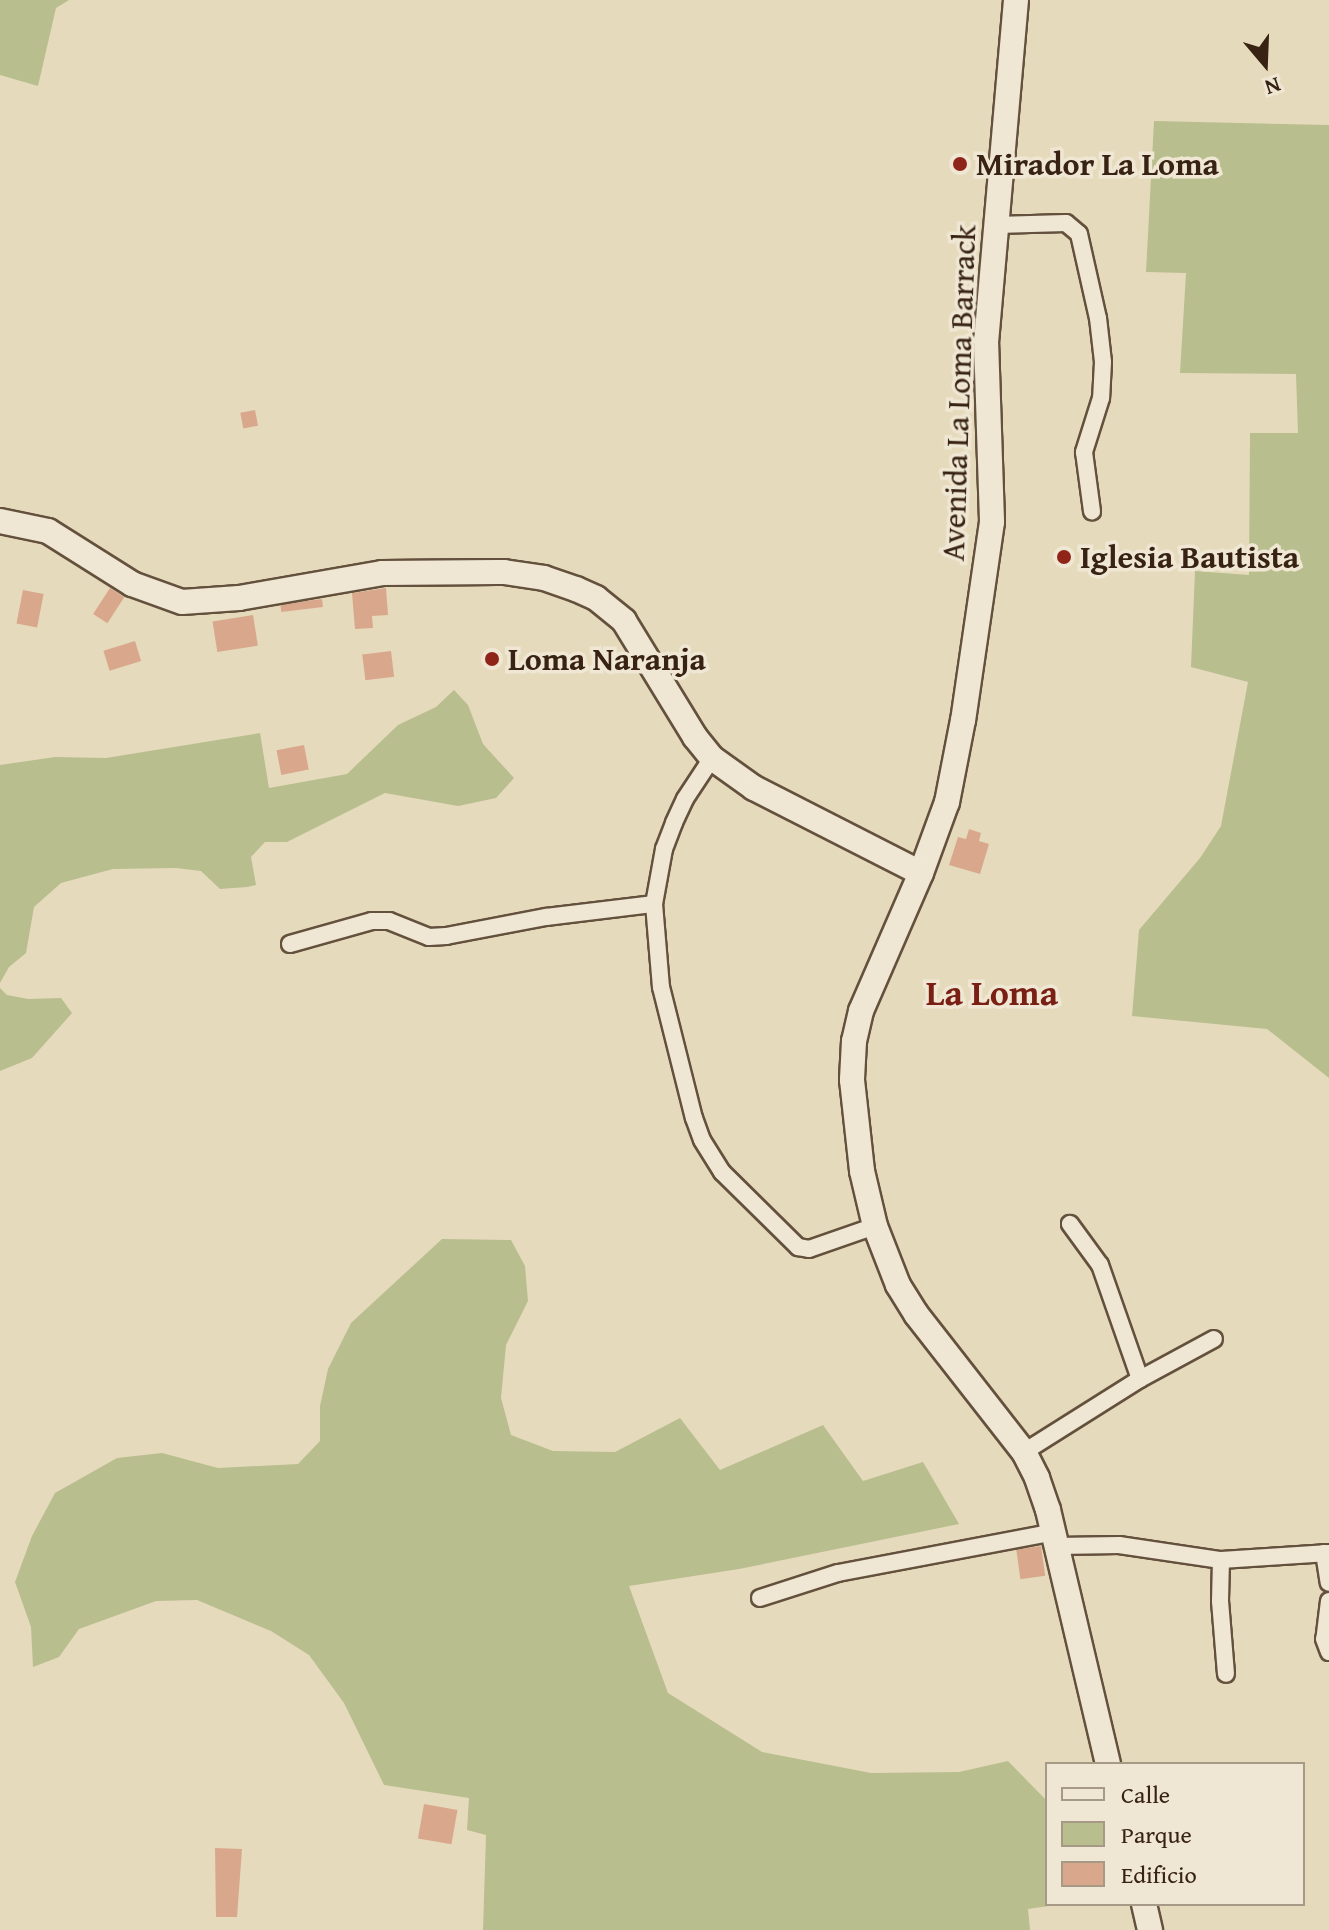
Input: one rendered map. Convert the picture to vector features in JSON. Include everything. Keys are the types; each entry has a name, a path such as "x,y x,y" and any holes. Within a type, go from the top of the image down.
{"main road":[{"name":"Avenida La Loma Barrack","path":"1016,0 985,368 992,522 955,768 947,802 921,873 861,1011 854,1041 852,1080 856,1124 875,1226 898,1285 916,1314 1024,1452 1037,1478 1055,1539 1108,1762"},
{"path":"0,521 48,531 132,584 182,602 226,600 382,573 504,572 544,578 596,598 624,621 695,737 712,758 754,788 921,873"},
{"path":"1144,1906 1150,1930"}],"street":[{"path":"996,225 1066,223 1079,234 1098,318 1103,362 1101,398 1084,452 1092,511"},
{"path":"712,758 685,799 674,823 664,849 654,904 661,987 678,1066 694,1118 711,1157 798,1247 809,1249 875,1226"},
{"path":"290,944 372,921 389,921 429,937 446,936 546,917 654,904"},
{"path":"1070,1224 1100,1265 1140,1379"},
{"path":"1024,1452 1140,1379 1214,1339"},
{"path":"760,1598 838,1573 1055,1539 1221,1560 1326,1553 1329,1583"},
{"path":"1221,1560 1220,1601 1226,1674"},
{"path":"1329,1601 1324,1639 1329,1652"},
{"path":"1143,1930 1150,1930"}],"green space":[{"path":"0,0 69,0 56,8 38,86 0,75"},
{"path":"1154,121 1329,125 1329,1078 1267,1029 1132,1016 1139,930 1200,858 1221,826 1248,682 1191,667 1195,571 1249,575 1250,433 1298,433 1296,374 1180,373 1186,273 1146,272"},
{"path":"454,690 468,705 483,744 514,778 496,798 458,806 385,793 287,842 265,842 251,857 256,885 247,887 220,889 201,871 176,868 113,869 61,883 34,907 26,953 9,967 0,983 0,765 55,757 106,758 260,733 269,788 347,774 398,725 436,707"},
{"path":"0,988 7,995 28,999 61,998 72,1013 32,1058 0,1071"},
{"path":"442,1239 511,1240 525,1266 528,1301 506,1345 501,1398 511,1435 553,1451 615,1452 680,1418 720,1470 823,1425 863,1481 923,1462 959,1524 739,1569 629,1586 668,1693 762,1752 871,1773 959,1772 1008,1761 1045,1799 1045,1906 1048,1906 1028,1909 1030,1930 483,1930 486,1835 467,1830 469,1798 384,1785 344,1703 309,1655 271,1631 197,1600 156,1601 79,1629 59,1657 33,1667 31,1627 15,1582 32,1536 55,1493 117,1458 162,1453 218,1468 298,1464 320,1441 320,1406 328,1369 351,1323"}],"building":[{"path":"255,410 258,426 243,429 240,413"},
{"path":"110,588 124,597 107,623 93,614"},
{"path":"386,588 388,615 372,616 373,628 355,629 352,593"},
{"path":"23,590 44,594 37,627 17,623"},
{"path":"322,599 323,607 281,612 280,604"},
{"path":"253,615 258,646 217,652 213,621"},
{"path":"135,641 141,661 110,671 103,651"},
{"path":"391,651 394,677 365,680 362,655"},
{"path":"304,745 309,770 281,775 277,750"},
{"path":"969,829 981,833 979,841 989,844 980,874 949,865 958,837 966,839"},
{"path":"1041,1546 1045,1576 1020,1579 1016,1549"},
{"path":"424,1804 457,1810 451,1844 418,1838"},
{"path":"215,1848 242,1849 237,1917 216,1917"}],"place":[{"name":"Mirador La Loma","path":"960,164"},
{"name":"Iglesia Bautista","path":"1064,557"},
{"name":"Loma Naranja","path":"492,659"}],"district":[{"name":"La Loma","path":"992,992"}]}
